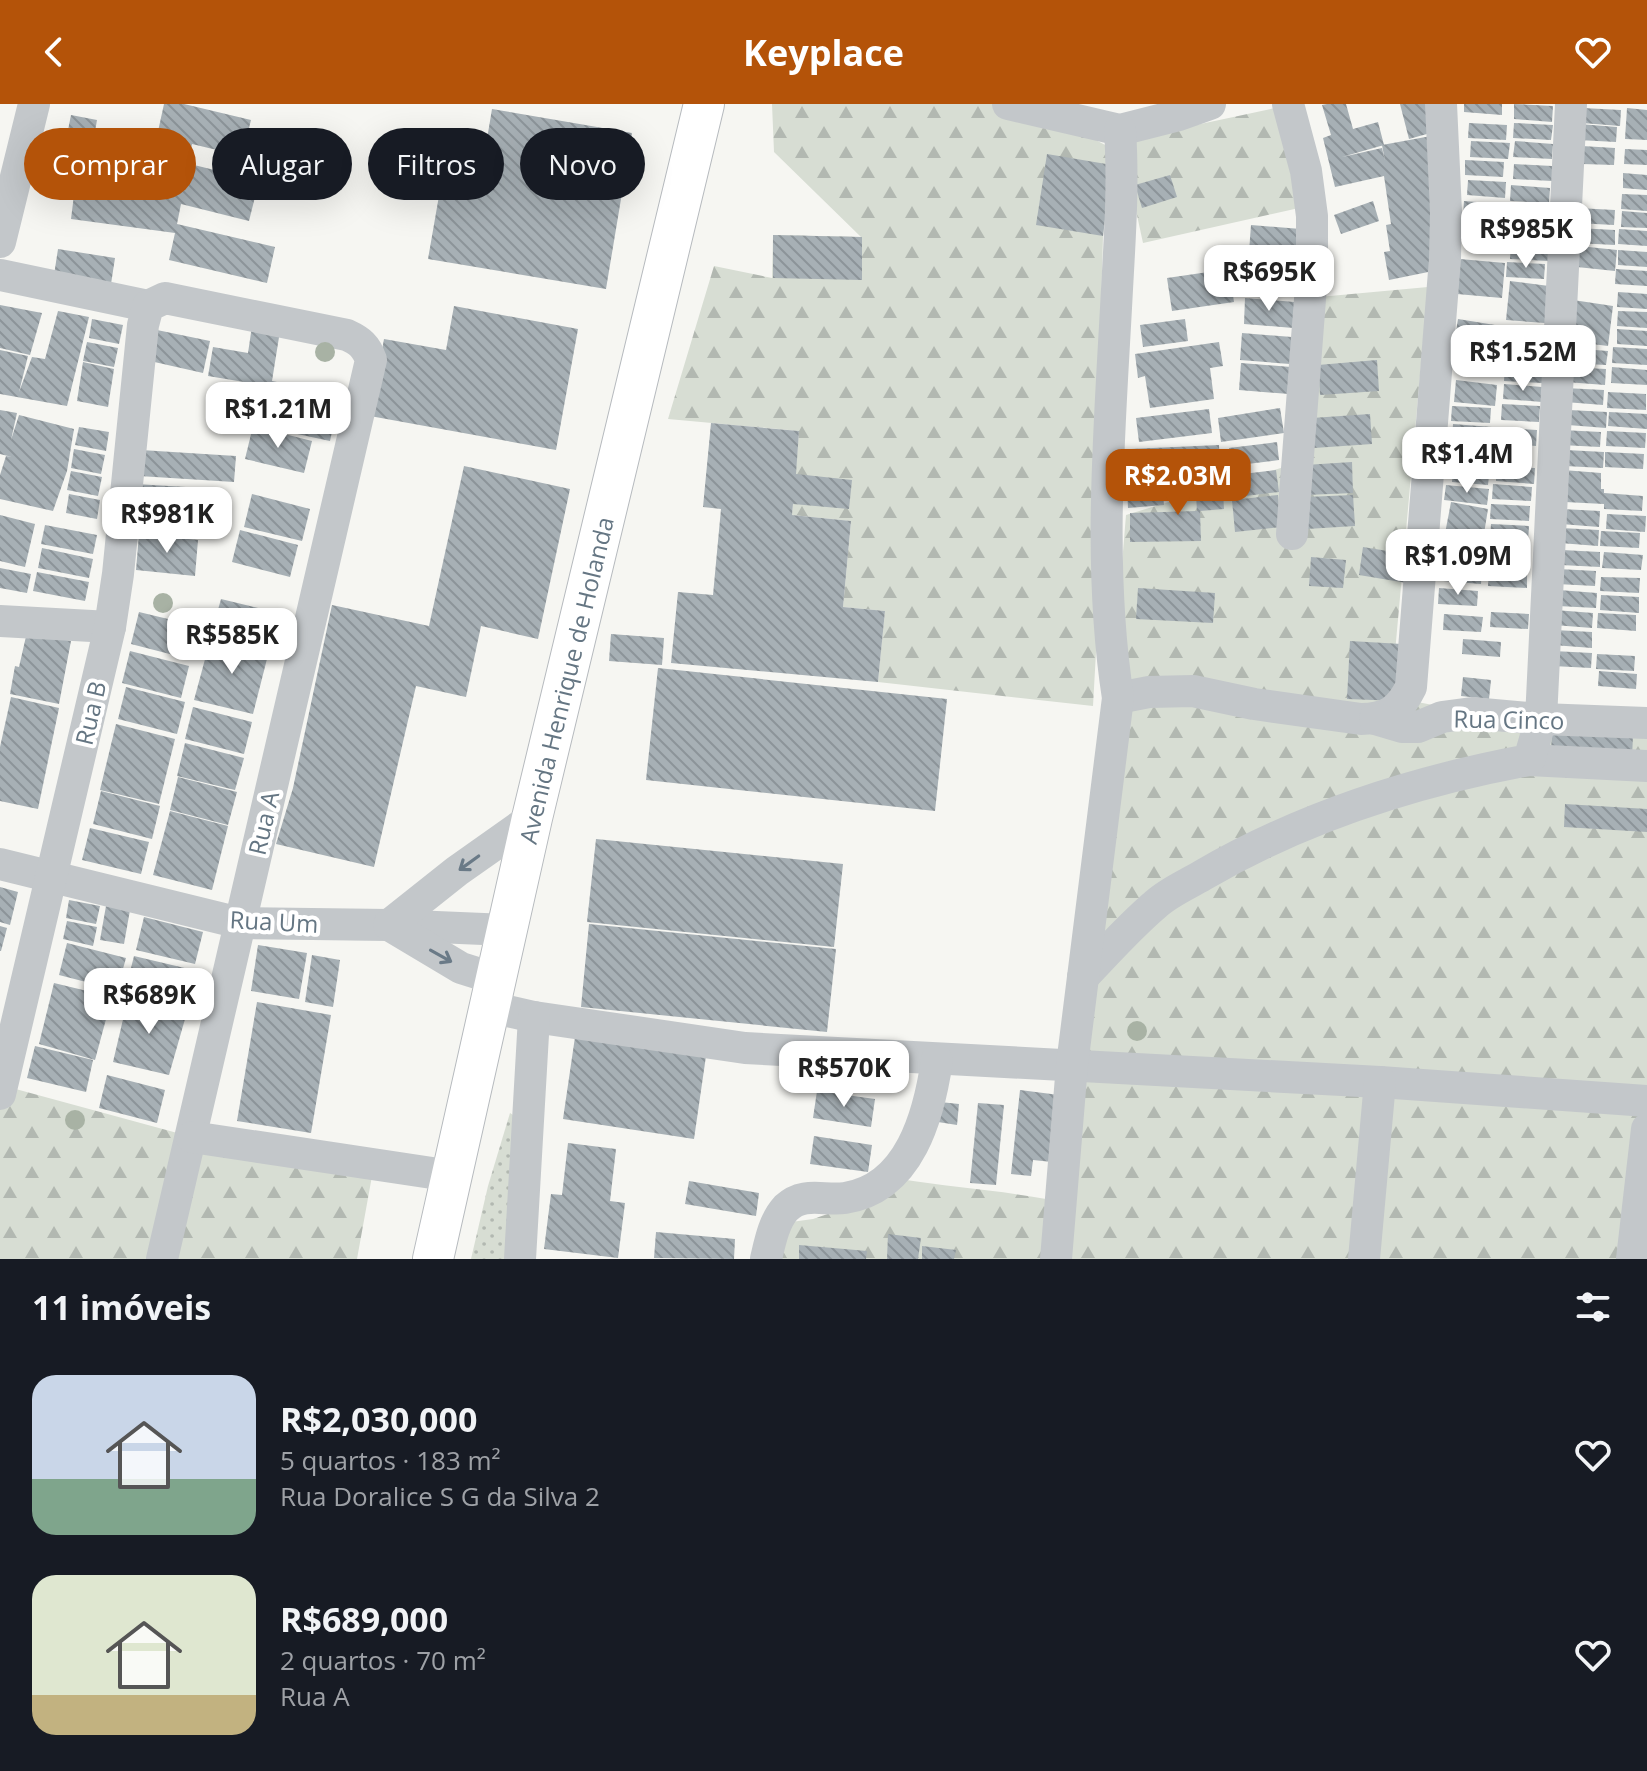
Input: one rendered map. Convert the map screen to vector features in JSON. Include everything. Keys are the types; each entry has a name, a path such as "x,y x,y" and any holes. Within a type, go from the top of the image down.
{"main road":[{"name":"Avenida Henrique de Holanda","path":"433,1259 532,818 704,104"}],"street":[{"path":"0,242 34,104"},
{"path":"1008,104 1120,130 1210,104"},
{"path":"1288,104 1306,171 1312,216 1312,273 1292,534"},
{"path":"1375,719 1394,713 1411,687 1445,259 1441,104"},
{"path":"1529,760 1541,719 1571,104"},
{"path":"1056,1259 1072,1065 1118,698 1110,649 1106,510 1122,198 1120,130"},
{"path":"0,275 146,315"},
{"name":"Rua A","path":"146,315 165,298 347,335 368,349 371,360 162,1259"},
{"name":"Rua B","path":"0,1094 110,627 146,315"},
{"path":"0,621 110,627"},
{"name":"Rua Cinco","path":"1118,698 1149,692 1193,691 1254,704 1375,719 1402,727 1418,727 1442,717 1472,713 1647,723"},
{"path":"1083,977 1158,902 1220,865 1291,830 1386,795 1485,768 1529,760 1647,766 1647,758"},
{"path":"532,818 457,871 389,925 534,1017 745,1048 1380,1082 1647,1101"},
{"name":"Rua Um","path":"0,864 240,923 507,930"},
{"path":"520,1259 534,1017"},
{"path":"766,1259 774,1229 786,1208 804,1197 843,1199 860,1194 880,1184 904,1162 932,1098 937,1060"},
{"path":"1364,1259 1380,1082"},
{"path":"1632,1259 1647,1129"},
{"path":"192,1137 452,1176"}],"green space":[{"path":"772,104 1027,104 1109,147 1103,236 1098,415 1100,580 1093,706 878,682 885,611 843,607 851,521 792,515 799,431 668,419 714,266 772,278 773,235 861,237 774,152"},
{"path":"1275,108 1299,208 1143,243 1121,141"},
{"path":"1428,287 1391,697 1533,724 1647,730 1647,1259 1065,1259 1126,515 1284,467 1319,297"},
{"path":"12,1088 192,1137 372,1176 357,1259 0,1259 0,1089"},
{"path":"510,1113 524,1122 511,1259 471,1259 488,1186"},
{"path":"900,1179 1046,1199 1041,1259 776,1259 791,1222 813,1219 880,1196"}],"building":[{"path":"164,104 184,104 251,120 249,128 212,128 212,149 196,145 196,128 159,128"},
{"path":"1346,104 1353,129 1378,122 1384,145 1431,136 1438,270 1389,280 1384,252 1390,251 1386,225 1391,224 1384,176 1335,187 1323,138 1331,135 1322,105","holes":["1382,146 1385,161 1382,148 1342,157"]},
{"path":"1400,104 1427,104 1434,132 1409,139"},
{"path":"1464,104 1502,104 1502,115 1464,112"},
{"path":"1514,104 1553,106 1552,122 1514,119"},
{"path":"1583,108 1621,110 1620,126 1582,123"},
{"path":"1627,108 1647,110 1647,140 1625,139"},
{"path":"492,109 603,128 520,128 520,200 621,200 606,289 428,259 438,200 504,200 504,128 489,128"},
{"path":"71,115 97,120 96,128 68,128"},
{"path":"1469,123 1507,125 1506,140 1468,138"},
{"path":"1514,123 1553,125 1551,140 1513,138"},
{"path":"1579,124 1617,127 1616,142 1578,140"},
{"path":"1471,141 1510,143 1508,159 1470,157"},
{"path":"1515,141 1553,144 1552,159 1513,157"},
{"path":"1582,146 1615,148 1614,165 1582,164"},
{"path":"1625,149 1647,150 1647,165 1624,164"},
{"path":"1047,154 1112,165 1103,236 1036,225"},
{"path":"1465,160 1504,162 1503,177 1465,175"},
{"path":"1514,164 1552,166 1552,181 1513,179"},
{"path":"196,165 212,169 212,200 254,200 249,221 181,204 177,224 275,247 267,283 169,260 175,233 71,219 73,200 196,200"},
{"path":"1623,173 1647,175 1647,190 1623,188"},
{"path":"1170,175 1177,197 1142,208 1135,185"},
{"path":"1468,180 1506,182 1505,198 1467,195"},
{"path":"1511,185 1550,188 1549,203 1510,201"},
{"path":"1622,194 1647,195 1647,211 1621,209"},
{"path":"1373,201 1379,221 1341,234 1334,215"},
{"path":"1464,201 1502,204 1501,219 1463,217"},
{"path":"1507,207 1545,209 1547,240 1509,237"},
{"path":"1577,208 1615,210 1614,225 1576,223"},
{"path":"1622,211 1647,213 1647,228 1621,227"},
{"path":"1251,225 1301,229 1299,255 1249,252"},
{"path":"1462,225 1500,227 1499,243 1461,240"},
{"path":"1577,228 1615,230 1615,245 1576,243"},
{"path":"1619,229 1647,231 1647,246 1618,244"},
{"path":"773,235 862,237 862,280 773,278"},
{"path":"1511,244 1549,246 1549,261 1510,259"},
{"path":"1579,246 1617,250 1615,271 1577,267"},
{"path":"58,249 115,258 111,284 54,275"},
{"path":"1618,250 1647,252 1647,267 1618,265"},
{"path":"1460,259 1505,263 1502,298 1457,294"},
{"path":"1507,262 1545,264 1544,279 1506,277"},
{"path":"1229,269 1234,302 1172,311 1167,278"},
{"path":"1616,269 1647,271 1647,286 1615,284"},
{"path":"1510,281 1549,286 1545,323 1506,320"},
{"path":"1618,292 1647,294 1647,309 1617,307"},
{"path":"1245,298 1295,302 1293,328 1244,324"},
{"path":"1573,300 1613,306 1608,346 1568,341"},
{"path":"0,305 42,313 30,355 0,348"},
{"path":"454,306 578,329 556,450 370,416 384,339 446,350"},
{"path":"58,311 89,317 67,406 0,394 0,350 28,356 19,392 32,357 45,359"},
{"path":"1618,311 1647,312 1647,328 1617,326"},
{"path":"92,319 123,325 119,344 89,338"},
{"path":"1185,319 1188,341 1143,347 1140,325"},
{"path":"1458,319 1501,326 1493,370 1451,362"},
{"path":"252,326 280,331 272,381 340,395 330,441 260,426 268,386 208,376 213,347 248,353"},
{"path":"1510,326 1548,328 1547,344 1509,342"},
{"path":"1617,329 1647,331 1647,346 1617,344"},
{"path":"157,330 210,341 203,373 150,361"},
{"path":"1242,333 1292,337 1290,364 1240,360"},
{"path":"87,342 118,348 114,367 83,361"},
{"path":"1219,342 1223,366 1210,368 1214,399 1150,408 1145,376 1138,378 1135,354"},
{"path":"1507,343 1545,345 1544,361 1506,359"},
{"path":"1613,347 1647,349 1647,365 1612,363"},
{"path":"1569,348 1608,351 1606,365 1568,363"},
{"path":"1377,360 1379,391 1320,395 1318,365"},
{"path":"83,362 114,369 108,407 77,401"},
{"path":"1241,363 1291,367 1289,394 1239,390"},
{"path":"1505,365 1543,367 1542,383 1504,381"},
{"path":"1567,367 1606,369 1605,385 1566,382"},
{"path":"1612,367 1647,370 1647,385 1611,383"},
{"path":"1456,380 1497,385 1495,406 1454,402"},
{"path":"1504,384 1542,387 1542,402 1503,399"},
{"path":"1565,388 1604,390 1603,405 1565,402"},
{"path":"1608,392 1646,394 1646,410 1607,408"},
{"path":"1502,404 1540,406 1539,422 1501,420"},
{"path":"1452,406 1491,408 1490,423 1451,421"},
{"path":"1280,408 1284,433 1221,442 1218,418"},
{"path":"1209,409 1212,433 1139,442 1136,418"},
{"path":"0,410 17,413 11,440 19,415 74,429 67,471 53,511 0,499 0,475 6,456 12,457 0,454"},
{"path":"1569,410 1607,412 1606,428 1568,425"},
{"path":"1609,412 1647,414 1647,429 1608,426"},
{"path":"1370,414 1372,444 1314,448 1312,418"},
{"path":"711,423 799,431 796,474 852,480 849,509 793,504 792,515 851,521 843,607 885,611 878,682 671,663 678,592 713,595 721,509 703,507"},
{"path":"1453,424 1492,427 1491,442 1452,440"},
{"path":"253,426 312,441 304,473 245,459"},
{"path":"79,427 109,432 106,451 75,445"},
{"path":"1499,428 1537,430 1536,446 1498,443"},
{"path":"1562,430 1601,432 1600,447 1561,445"},
{"path":"1607,431 1646,433 1645,448 1606,446"},
{"path":"1277,442 1279,460 1231,466 1229,448"},
{"path":"1455,444 1492,448 1488,485 1452,482"},
{"path":"1219,445 1220,474 1132,477 1131,449"},
{"path":"74,449 105,455 101,474 71,468"},
{"path":"141,450 236,456 234,482 139,476"},
{"path":"1566,450 1604,452 1603,468 1565,466"},
{"path":"1605,452 1644,454 1643,469 1605,467"},
{"path":"1352,462 1353,493 1306,495 1305,465"},
{"path":"464,466 570,489 538,639 481,626 466,697 416,686 374,867 276,844 293,788 332,605 429,626"},
{"path":"1496,466 1535,468 1534,484 1496,481"},
{"path":"1276,470 1279,492 1229,498 1226,476"},
{"path":"1563,470 1601,473 1604,493 1643,496 1642,511 1604,509 1604,504 1565,502"},
{"path":"71,471 102,477 98,496 67,490"},
{"path":"1222,477 1224,509 1200,511 1201,541 1130,542 1130,513 1197,511 1195,479"},
{"path":"135,484 186,487 184,525 133,523"},
{"path":"1493,484 1532,487 1531,501 1492,499"},
{"path":"1162,485 1164,505 1128,508 1127,488"},
{"path":"1446,485 1489,489 1487,505 1444,500"},
{"path":"69,494 100,500 97,519 66,513"},
{"path":"252,494 310,509 302,541 244,527"},
{"path":"1278,495 1281,527 1235,532 1232,500"},
{"path":"1353,495 1355,526 1307,529 1306,497"},
{"path":"1451,502 1488,509 1482,546 1444,539"},
{"path":"1491,504 1530,506 1529,521 1490,519"},
{"path":"1561,509 1600,511 1599,527 1561,524"},
{"path":"1607,514 1646,516 1645,532 1606,529"},
{"path":"0,515 35,524 25,567 0,561"},
{"path":"1491,524 1529,526 1528,541 1490,539"},
{"path":"45,525 97,535 93,554 41,544"},
{"path":"1561,528 1599,530 1598,546 1560,543"},
{"path":"240,530 298,545 290,577 232,562"},
{"path":"1601,531 1640,533 1639,548 1600,546"},
{"path":"139,534 198,540 195,576 136,570"},
{"path":"1363,547 1412,555 1407,583 1359,575"},
{"path":"1449,547 1487,549 1486,565 1448,562"},
{"path":"1491,547 1529,549 1529,564 1490,562"},
{"path":"42,548 93,559 89,578 38,568"},
{"path":"1562,550 1600,552 1600,567 1561,565"},
{"path":"1604,552 1643,555 1641,570 1602,568"},
{"path":"1311,557 1346,560 1343,588 1309,586"},
{"path":"1444,566 1482,568 1481,584 1443,581"},
{"path":"0,568 31,574 27,593 0,588"},
{"path":"1558,569 1596,571 1595,586 1557,584"},
{"path":"1489,571 1527,573 1527,588 1488,586"},
{"path":"37,572 89,582 85,601 33,591"},
{"path":"1601,577 1640,578 1639,593 1600,591"},
{"path":"1138,588 1215,593 1213,623 1136,619"},
{"path":"1439,588 1478,591 1477,606 1438,604"},
{"path":"1559,590 1597,593 1596,608 1558,606"},
{"path":"1601,595 1639,597 1639,613 1600,610"},
{"path":"221,599 279,613 271,646 212,631"},
{"path":"1555,610 1593,613 1592,628 1554,625"},
{"path":"139,612 197,626 189,659 131,644"},
{"path":"1491,612 1529,614 1528,629 1490,627"},
{"path":"1598,613 1636,615 1636,631 1597,628"},
{"path":"1444,614 1483,617 1481,632 1443,630"},
{"path":"1554,630 1592,632 1592,648 1553,645"},
{"path":"27,632 71,641 59,704 10,694 15,666 19,667"},
{"path":"611,634 664,638 662,665 609,661"},
{"path":"211,637 269,651 253,714 194,700"},
{"path":"1463,639 1501,642 1500,657 1462,654"},
{"path":"1350,641 1402,644 1399,701 1347,699"},
{"path":"130,651 189,666 181,698 122,683"},
{"path":"1553,651 1592,653 1591,668 1553,666"},
{"path":"1597,654 1635,656 1634,671 1596,669"},
{"path":"658,668 947,699 935,811 646,780"},
{"path":"1599,671 1637,674 1636,689 1598,686"},
{"path":"1463,677 1491,680 1489,699 1461,696"},
{"path":"126,687 185,702 177,734 118,719"},
{"path":"11,697 59,708 38,809 0,801 0,747"},
{"path":"193,707 252,722 244,754 185,739"},
{"path":"116,724 175,739 159,804 100,790"},
{"path":"1552,730 1633,735 1632,758 1551,753"},
{"path":"185,743 244,758 235,790 177,776"},
{"path":"178,777 237,792 228,825 170,810"},
{"path":"101,791 160,806 152,839 93,824"},
{"path":"1565,804 1647,809 1647,832 1564,827"},
{"path":"170,811 228,826 212,890 153,875"},
{"path":"90,828 149,842 141,874 82,860"},
{"path":"596,839 843,864 834,947 587,922"},
{"path":"0,887 18,892 10,925 0,922"},
{"path":"69,900 100,906 96,924 66,918"},
{"path":"106,906 130,910 124,944 100,940"},
{"path":"144,917 203,932 195,964 136,950"},
{"path":"67,921 97,927 93,946 63,939"},
{"path":"589,924 836,949 827,1032 581,1007"},
{"path":"0,926 7,928 1,951 0,951"},
{"path":"67,943 126,958 117,990 59,975"},
{"path":"258,945 307,953 299,999 251,991"},
{"path":"312,955 340,960 333,1007 305,1002"},
{"path":"134,956 193,970 184,1003 126,988"},
{"path":"54,983 112,997 95,1060 39,1044"},
{"path":"128,998 187,1012 169,1075 113,1062"},
{"path":"257,1002 331,1015 311,1133 237,1121"},
{"path":"575,1037 706,1056 694,1139 563,1119"},
{"path":"35,1046 93,1060 86,1092 27,1078"},
{"path":"107,1075 165,1090 157,1123 99,1108"},
{"path":"1020,1090 1059,1095 1052,1162 1033,1160 1031,1176 1011,1174"},
{"path":"817,1091 875,1099 871,1127 813,1118"},
{"path":"940,1102 959,1104 957,1125 938,1122"},
{"path":"978,1103 1004,1105 996,1185 970,1183"},
{"path":"814,1136 872,1145 868,1172 810,1164"},
{"path":"568,1143 616,1149 610,1201 625,1203 618,1258 544,1249 551,1194 562,1195"},
{"path":"689,1181 759,1193 756,1216 685,1204"},
{"path":"656,1232 735,1239 734,1259 654,1258"},
{"path":"888,1234 921,1238 918,1259 887,1259"},
{"path":"799,1245 867,1251 866,1259 799,1259"},
{"path":"922,1246 956,1250 954,1259 922,1259"}]}
